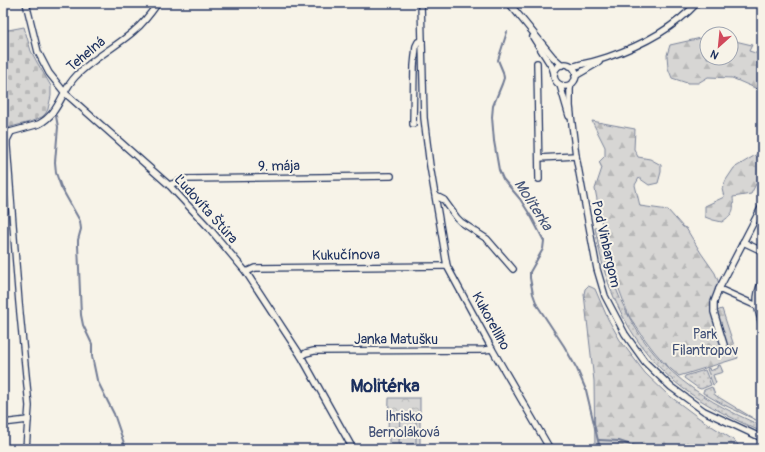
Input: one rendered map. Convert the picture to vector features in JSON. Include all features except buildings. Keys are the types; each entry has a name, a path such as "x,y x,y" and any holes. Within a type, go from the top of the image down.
{"street":[{"name":"Ľudovíta Štúra","path":"26,3 38,52 49,73 65,93 168,184 209,228 246,272 301,356 353,449"},
{"name":"Tehelná","path":"3,134 39,124 44,121 58,105 75,76 90,63 133,33 158,3"},
{"name":"Kukorelliho","path":"421,3 424,118 430,166 447,266 492,349 550,449"},
{"path":"509,3 553,57 562,64 575,66 606,58"},
{"path":"526,22 552,68 554,80 560,85 566,86 571,84 576,76 606,58 649,39 689,12 697,3"},
{"name":"Kukorelliho","path":"413,124 414,66 416,46 418,42 422,41"},
{"path":"537,63 539,179"},
{"path":"554,73 558,66 562,64"},
{"path":"570,66 573,68 576,76"},
{"name":"Pod Vinbargom","path":"571,84 572,124 576,156 597,269 605,296 625,334 645,362 671,387 704,411 762,438"},
{"name":"Pod Vinbargom","path":"560,85 572,124"},
{"path":"11,132 7,140 10,193 29,406 26,449"},
{"path":"539,158 576,156"},
{"name":"9. mája","path":"168,184 186,179 391,176"},
{"path":"3,194 10,193"},
{"path":"436,196 444,200 461,222 490,242 513,269"},
{"path":"725,348 714,312 714,302 719,289 762,206"},
{"path":"743,242 762,251"},
{"name":"Kukučínova","path":"246,272 255,268 447,266"},
{"path":"762,282 758,289 757,296 757,306 762,324"},
{"path":"719,289 757,306"},
{"name":"Janka Matušku","path":"301,356 314,351 492,349"},
{"path":"3,423 28,420"}],"green space":[{"path":"24,27 31,51 51,86 51,96 48,109 42,117 30,122 3,129 3,31"},
{"path":"699,38 699,66 739,66 739,42 752,45 749,51 762,55 762,91 732,78 708,77 698,83 687,83 672,78 668,68 667,55 670,45"},
{"name":"Park Filantropov","path":"592,121 635,129 634,149 638,157 650,159 661,165 658,183 649,185 639,178 635,185 640,206 668,210 683,227 686,228 715,273 720,286 714,312 722,309 738,358 679,376 665,364 653,350 629,316 613,273 595,189 602,168 599,162 605,156 605,147"},
{"path":"762,141 762,185 756,184 751,194 733,197 731,214 722,222 705,217 705,206 724,197 722,189 734,168 759,153"},
{"path":"601,227 615,286 626,312 640,335 655,355 692,388 713,402 762,426 762,432 697,398 669,377 645,351 626,322 608,283 595,228"},
{"path":"588,286 595,289 608,319 620,340 645,373 667,394 699,418 735,441 741,449 595,449 594,381 584,294 585,289"},
{"path":"720,365 723,372 713,375 716,383 713,385 707,369 709,368 710,371"},
{"path":"705,370 711,385 701,389 684,378 685,376"},
{"path":"712,387 715,395 756,420 703,393 704,390"},
{"name":"Ihrisko Bernoláková","path":"389,398 420,398 420,449 389,449"},
{"path":"400,414 416,415 416,444 399,444"}],"waterway":[{"name":"Moliterka","path":"507,32 498,60 504,78 493,106 492,117 499,170 503,179 520,199 544,241 543,249 530,272 533,294 537,305 577,369 586,390 600,449"},
{"path":"56,116 58,127 55,162 56,173 61,187 80,221 81,229 78,245 81,315 83,325 92,344 92,356 97,380 114,414 126,449"},
{"path":"599,440 619,441 643,449"}],"district":[{"name":"Molitérka","path":"385,386"}]}
